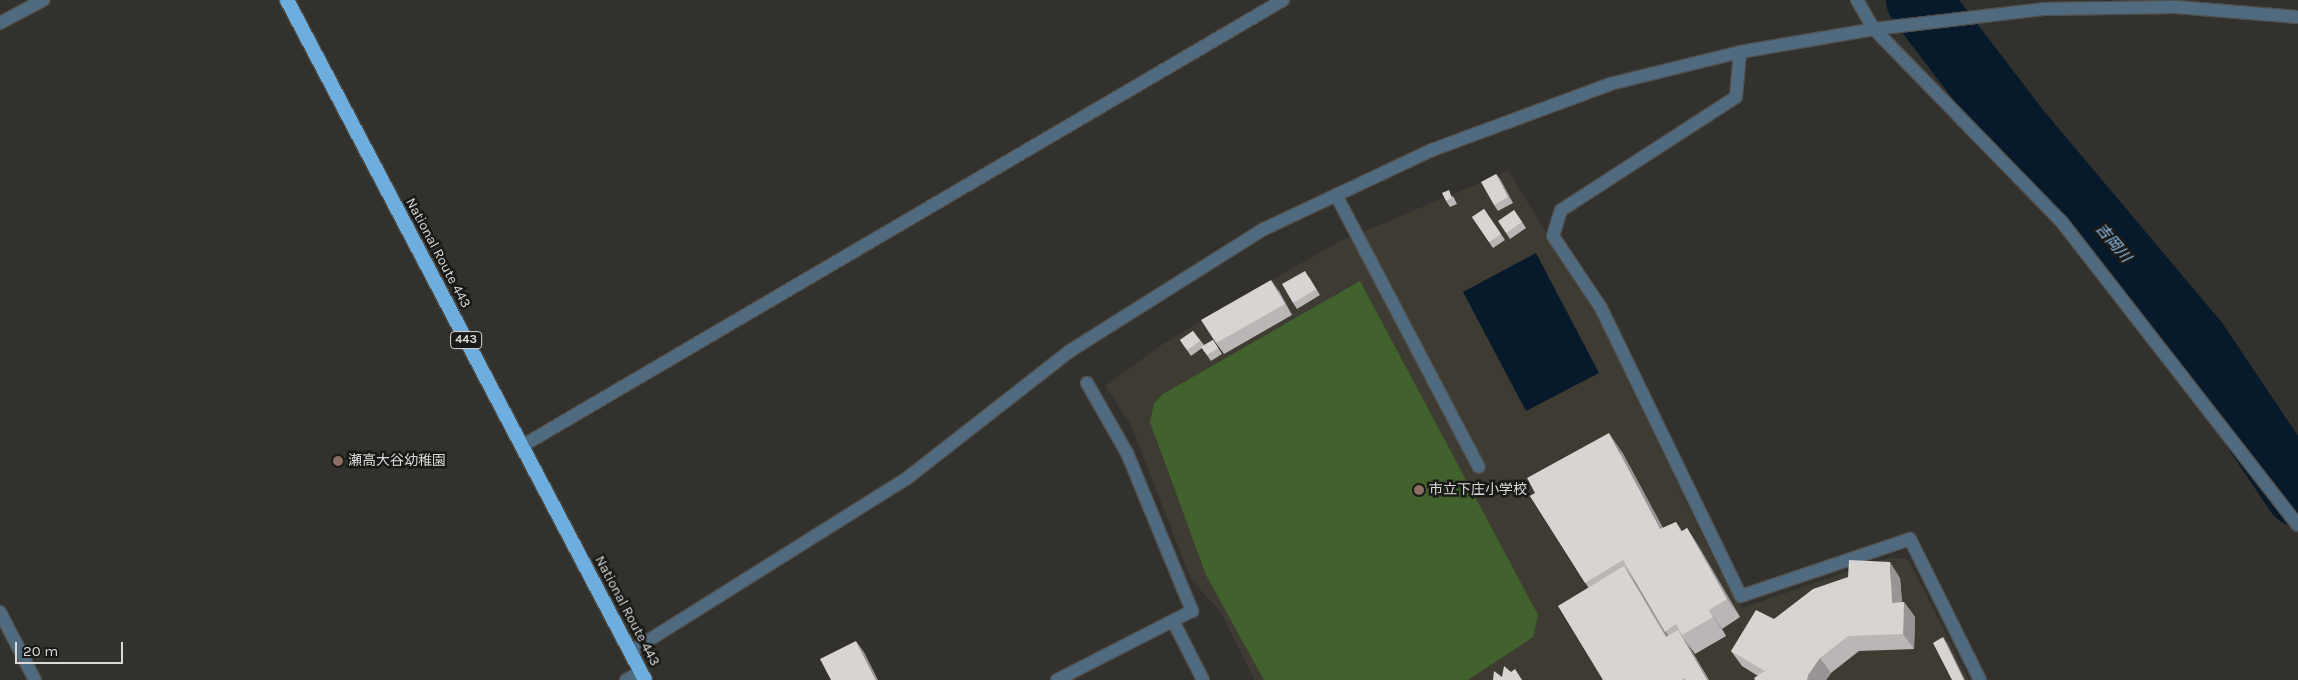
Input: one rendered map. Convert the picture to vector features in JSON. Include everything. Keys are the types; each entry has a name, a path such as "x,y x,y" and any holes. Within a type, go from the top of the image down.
{"highway":[{"name":"National Route 443","path":"287,0 643,676"}],"street":[{"path":"0,23 43,0"},
{"path":"522,446 1283,0"},
{"path":"1857,0 1874,29 2061,221 2298,526"},
{"path":"630,652 906,479 1070,351 1264,229 1432,150 1610,84 1740,52 1891,26 2043,10 2176,7 2298,17"},
{"path":"1740,52 1736,98 1561,210 1553,236 1601,308 1741,596 1910,539 1980,680"},
{"path":"1336,195 1479,467"},
{"path":"1057,680 1192,611 1127,453 1087,383"},
{"path":"0,612 35,680"},
{"path":"1173,621 1203,680"},
{"path":"626,680 643,676"}],"shaded area":[{"name":"市立下庄小学校","path":"1508,171 1593,308 1719,570 1742,608 1888,558 1903,558 1909,561 1969,680 1255,680 1220,611 1192,581 1130,423 1105,386 1163,344 1336,243"}],"green space":[{"path":"1360,281 1538,615 1533,637 1468,680 1264,680 1206,575 1150,422 1154,403 1163,394"}],"water":[{"path":"1536,253 1599,373 1526,411 1463,292"}],"building":[{"path":"1496,174 1508,197 1494,205 1481,182"},
{"path":"1449,190 1452,198 1446,201 1442,193"},
{"path":"1484,209 1501,234 1489,242 1472,217"},
{"path":"1514,210 1522,222 1506,233 1498,221"},
{"path":"1305,271 1316,289 1293,303 1282,284"},
{"path":"1271,280 1285,304 1216,343 1201,320"},
{"path":"1193,331 1200,341 1187,350 1180,340"},
{"path":"1213,340 1218,348 1207,355 1201,347"},
{"path":"1609,433 1660,529 1676,522 1681,532 1687,528 1727,599 1709,610 1713,617 1682,635 1676,624 1665,632 1623,560 1585,583 1530,496 1535,493 1527,478"},
{"path":"1849,560 1890,562 1892,603 1904,602 1903,634 1848,636 1820,658 1808,675 1807,680 1755,680 1754,678 1765,671 1731,651 1756,610 1774,619 1813,589 1848,577"},
{"path":"1624,566 1666,637 1678,630 1707,680 1686,680 1685,678 1681,680 1603,680 1558,606"},
{"path":"1943,637 1964,680 1952,680 1933,643"},
{"path":"856,641 876,680 831,680 820,659"},
{"path":"1504,666 1511,672 1515,669 1522,680 1493,680 1494,671 1502,677"}],"waterway":[{"name":"吉岡川","path":"1918,0 2019,132 2195,341 2298,494"}],"place":[{"name":"瀬高大谷幼稚園","path":"338,461"},
{"name":"市立下庄小学校","path":"1419,490"}]}
